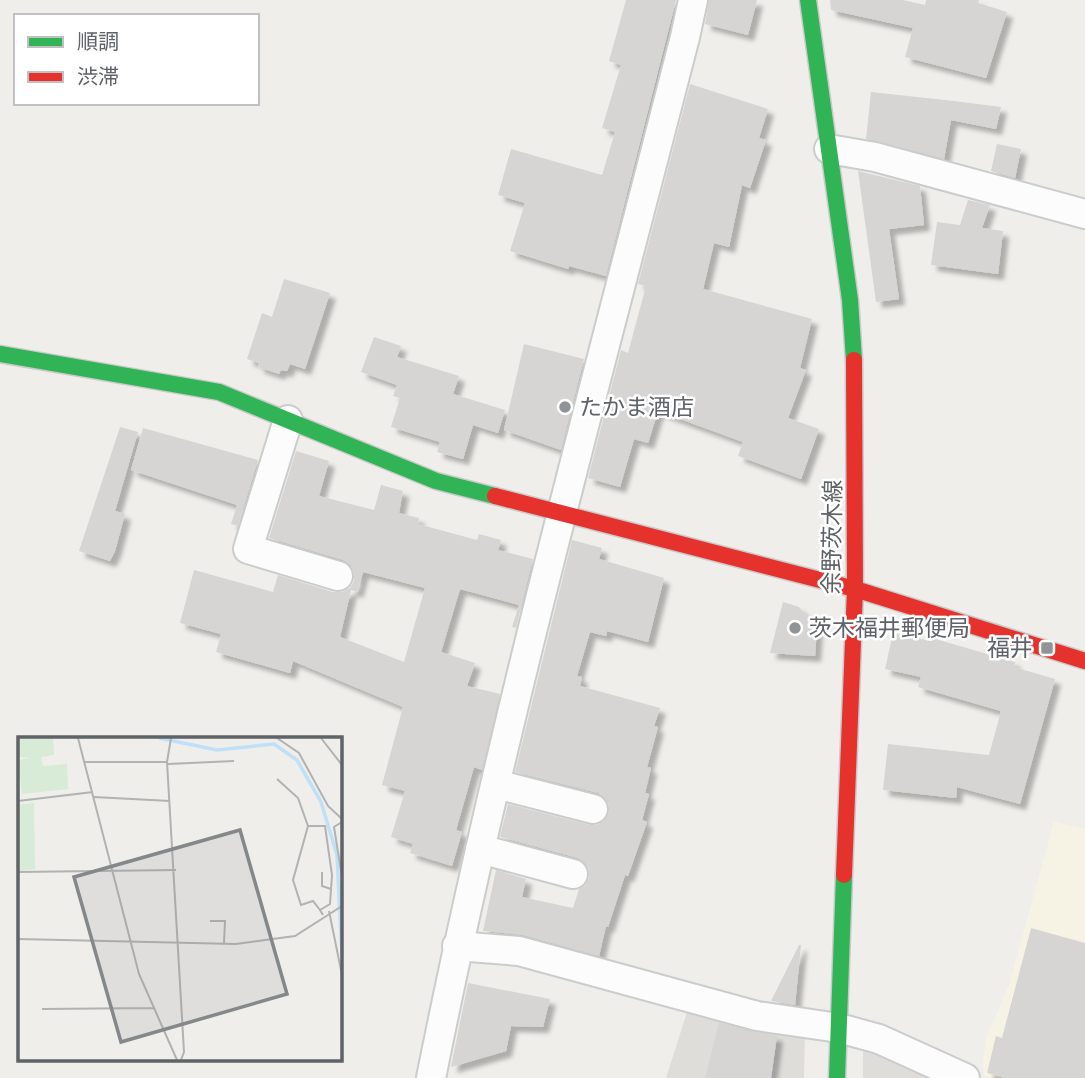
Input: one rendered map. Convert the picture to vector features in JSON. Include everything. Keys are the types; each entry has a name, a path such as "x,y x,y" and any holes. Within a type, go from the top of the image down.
{"street":[{"path":"431,1078 457,946 561,515 693,0"},
{"name":"余野茨木線","path":"808,0 850,300 856,382 855,589 837,1078"},
{"path":"829,149 875,157 1085,214"},
{"path":"0,354 219,392 436,481 855,589 1085,661"},
{"path":"288,420 248,549 338,576"},
{"path":"496,784 593,809"},
{"path":"480,849 573,874"},
{"path":"457,946 519,951 757,1016 839,1028 879,1039 965,1078"}],"shaded area":[{"path":"1054,822 1085,829 1085,1078 984,1076 987,1036 1009,985"},
{"path":"689,1006 805,1031 804,1078 666,1078"},
{"path":"863,1044 945,1078 863,1078"}],"building":[{"path":"626,0 676,0 606,276 569,266 568,269 510,251 525,203 498,195 511,149 602,175 615,132 602,128 621,65 609,61"},
{"path":"709,0 757,0 748,35 705,24"},
{"path":"830,0 903,0 925,5 926,0 979,0 978,3 1007,12 986,78 905,57 913,28 831,10"},
{"path":"690,84 768,109 759,138 766,140 750,188 742,185 729,247 714,243 703,289 812,319 800,368 806,370 788,418 819,429 801,479 738,456 743,442 658,411 648,443 634,439 620,487 588,478 621,350 628,353 646,286 638,284"},
{"path":"871,92 1001,107 996,129 951,120 944,159 866,139"},
{"path":"997,144 1021,149 1015,178 991,171"},
{"path":"858,171 920,186 924,225 889,229 899,299 876,302"},
{"path":"968,200 990,205 982,228 1003,231 998,274 931,265 937,222 960,225"},
{"path":"284,279 330,293 305,369 290,364 287,371 281,370 279,374 258,367 259,363 247,359 262,313 272,317"},
{"path":"374,337 401,346 397,357 459,376 453,394 505,410 498,433 473,425 463,459 437,452 440,442 391,427 400,398 393,396 397,385 361,372"},
{"path":"524,344 584,359 561,450 504,430"},
{"path":"120,427 138,432 115,511 125,514 110,561 79,551"},
{"path":"143,428 258,460 238,526 231,524 237,505 131,470"},
{"path":"296,451 329,461 319,496 374,510 381,485 403,491 399,513 419,518 418,524 477,540 479,534 501,540 498,550 533,559 516,628 512,627 519,605 460,589 441,652 475,663 467,686 500,694 482,770 474,767 456,830 462,832 452,866 410,853 413,844 391,837 405,791 382,785 403,707 293,661 290,673 216,652 221,634 180,623 194,570 273,592 278,575 333,592 350,588 354,581 351,565 343,560 269,538","holes":["363,572 425,588 404,662 340,637 351,590 357,592"]},
{"path":"572,540 602,548 599,559 664,578 648,642 607,631 606,636 590,632 577,676 582,677 580,686 660,708 654,726 658,727 647,767 651,768 645,793 649,794 642,820 647,822 628,876 625,875 608,927 606,926 599,956 523,935 483,931 496,870 526,879 522,897 573,908 579,889 589,878 589,869 578,858 500,837 508,804 590,825 604,821 609,812 609,804 598,793 515,772"},
{"path":"783,602 799,607 817,629 815,656 770,653"},
{"path":"893,633 931,641 932,638 1015,662 1014,667 1055,679 1020,804 957,787 956,798 883,790 888,744 989,755 1001,711 918,687 921,677 885,669"},
{"path":"1031,928 1085,943 1085,1078 1005,1078 987,1073 996,1036 1002,1038"},
{"path":"799,945 795,1005 771,1001"},
{"path":"468,983 550,999 543,1027 511,1026 506,1051 451,1067"},
{"path":"719,1023 777,1036 771,1078 705,1078"}],"traffic: fast":[{"path":"808,0 850,300 854,360"},
{"path":"0,354 219,392 436,481 495,496"},
{"path":"837,1078 844,875"}],"traffic: jam":[{"path":"844,875 855,589 854,360"},
{"path":"495,496 855,589 1085,661"}],"place":[{"name":"たかま酒店","path":"565,407"},
{"name":"茨木福井郵便局","path":"795,628"},
{"name":"福井","path":"1047,648"}]}
